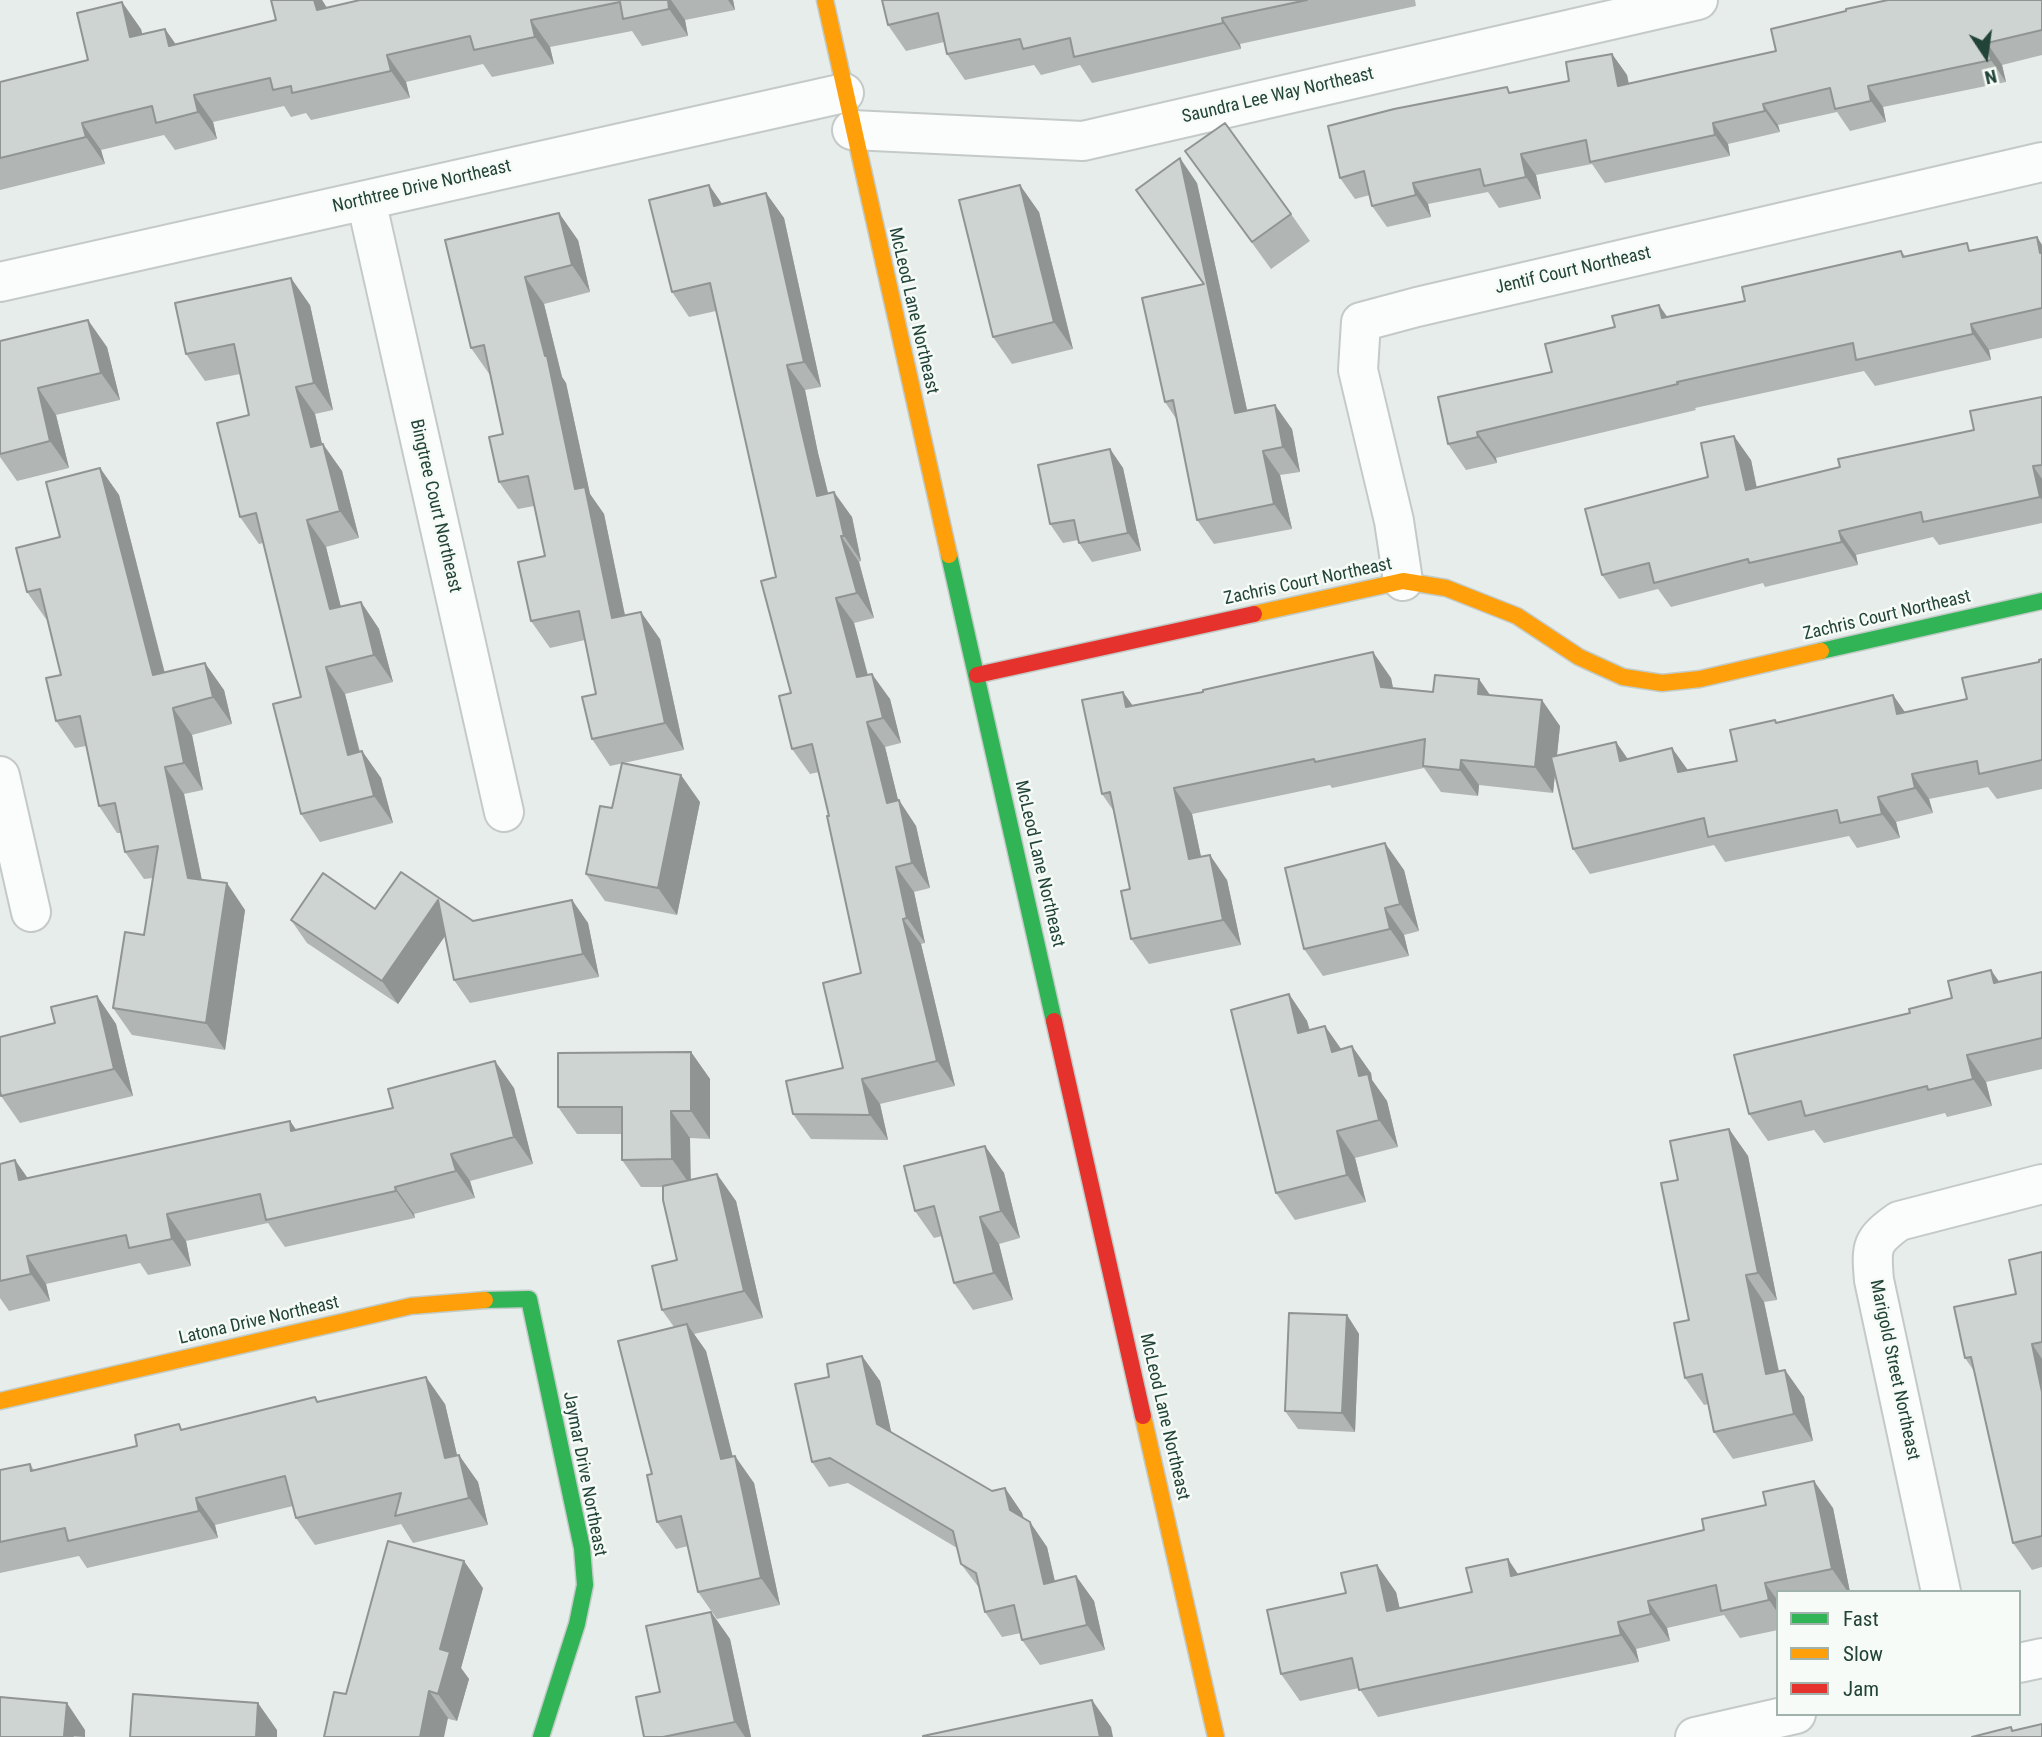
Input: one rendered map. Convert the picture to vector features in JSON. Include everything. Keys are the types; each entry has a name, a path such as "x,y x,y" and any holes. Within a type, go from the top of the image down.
{"street":[{"name":"McLeod Lane Northeast","path":"825,0 852,130 1216,1737"},
{"name":"Saundra Lee Way Northeast","path":"852,130 1083,141 1698,0"},
{"name":"Northtree Drive Northeast","path":"0,282 844,93"},
{"name":"Jentif Court Northeast","path":"1403,580 1394,521 1358,370 1360,322 2042,162"},
{"name":"Bingtree Court Northeast","path":"366,200 504,812"},
{"name":"Zachris Court Northeast","path":"977,675 1403,580 1446,588 1517,616 1579,657 1623,677 1662,683 1700,679 2042,601"},
{"path":"0,776 31,912"},
{"name":"Marigold Street Northeast","path":"1941,1590 1874,1280 1872,1255 1880,1235 1899,1221 2042,1184"},
{"name":"Latona Drive Northeast","path":"0,1401 411,1306 468,1300 529,1299"},
{"name":"Jaymar Drive Northeast","path":"529,1299 582,1548 584,1585 577,1624 541,1737"},
{"path":"2021,1663 2042,1658"},
{"path":"1695,1737 1787,1716"}],"building":[{"path":"271,0 314,0 317,10 360,0 668,0 669,9 623,19 620,2 531,20 535,37 474,50 470,36 387,55 391,71 292,93 291,86 273,90 270,78 194,95 198,112 156,123 152,106 82,123 86,137 0,158 0,82 88,60 77,13 122,2 130,37 165,29 169,46 276,20"},
{"path":"882,0 1307,0 1222,18 1223,23 1074,57 1070,38 1023,49 1020,39 947,54 938,13 888,25"},
{"path":"1888,0 2042,0 2042,30 1987,43 1991,60 1868,86 1871,101 1835,109 1830,88 1763,104 1765,111 1713,123 1715,135 1590,162 1586,140 1521,154 1526,177 1484,186 1480,169 1413,183 1416,195 1372,206 1364,171 1340,178 1328,126 1394,109 1507,87 1509,93 1569,81 1566,62 1612,54 1618,86 1776,51 1771,29"},
{"path":"1225,123 1291,214 1252,242 1185,151"},
{"path":"1180,158 1235,413 1275,405 1283,447 1263,451 1274,504 1197,520 1173,400 1165,402 1142,298 1204,284 1136,190"},
{"path":"709,185 714,206 766,193 804,362 787,365 801,428 817,496 834,492 844,536 841,536 857,593 836,598 857,677 872,674 883,718 867,722 887,803 899,800 912,863 896,867 907,918 903,919 937,1061 862,1079 870,1115 793,1114 786,1081 843,1068 823,983 861,973 812,744 792,749 779,696 791,693 761,581 776,577 710,283 672,292 649,200"},
{"path":"1020,185 1054,322 993,337 959,200"},
{"path":"559,213 572,265 525,277 547,356 575,489 585,487 612,618 641,612 665,723 592,739 582,697 596,694 579,611 531,621 518,562 545,556 528,476 499,482 489,437 503,434 484,345 471,348 445,240"},
{"path":"2037,237 2042,253 2042,308 1971,324 1973,334 1856,360 1853,343 1677,382 1678,384 1477,432 1478,437 1448,444 1438,397 1552,372 1545,344 1615,327 1612,316 1659,305 1662,318 1745,301 1742,287 1901,251 1903,257 1967,243 1969,251"},
{"path":"291,278 314,383 296,387 311,447 323,444 340,511 307,520 330,609 361,602 374,655 326,667 348,755 362,751 374,796 301,814 273,704 301,697 256,513 240,517 217,423 249,415 234,344 186,354 175,303"},
{"path":"88,320 101,373 38,388 50,441 0,454 0,341"},
{"path":"2042,397 2042,465 2033,466 2040,497 1923,522 1921,512 1839,531 1842,542 1749,563 1748,559 1654,583 1649,563 1602,575 1585,509 1708,477 1701,443 1734,436 1746,490 1840,467 1838,459 1974,430 1970,411"},
{"path":"1110,449 1128,533 1079,543 1074,520 1050,524 1038,465"},
{"path":"100,468 153,675 205,663 213,697 173,708 184,763 165,767 188,878 227,883 206,1023 113,1008 125,932 144,935 158,846 125,852 115,803 99,806 80,716 56,721 46,678 61,675 40,589 27,592 16,548 60,537 46,482"},
{"path":"1373,652 1381,687 1433,692 1435,675 1479,679 1478,694 1542,700 1535,767 1461,760 1460,770 1423,766 1425,739 1174,788 1189,859 1210,855 1223,920 1131,939 1121,891 1130,889 1110,792 1102,794 1082,700 1123,692 1126,707"},
{"path":"2042,659 2042,760 1979,774 1977,761 1912,774 1915,788 1878,797 1882,814 1840,823 1837,810 1708,837 1704,818 1573,849 1551,757 1616,742 1620,761 1672,748 1678,772 1737,761 1730,730 1775,720 1776,723 1893,695 1897,714 1967,699 1962,678 2039,662"},
{"path":"622,763 681,775 658,888 586,874 600,806 612,808"},
{"path":"1385,843 1400,904 1385,908 1390,929 1304,949 1285,868"},
{"path":"401,872 473,921 572,900 583,954 454,980 438,900 382,981 291,920 323,873 375,909"},
{"path":"1991,970 1994,983 2042,972 2042,1038 1967,1055 1973,1079 1928,1090 1927,1086 1805,1116 1801,1101 1749,1114 1734,1055 1910,1013 1909,1009 1952,998 1948,981"},
{"path":"1289,994 1298,1033 1325,1026 1332,1052 1352,1046 1359,1076 1368,1074 1379,1120 1337,1131 1347,1175 1276,1193 1231,1010"},
{"path":"97,996 114,1069 1,1096 0,1037 55,1023 51,1007"},
{"path":"691,1052 691,1111 671,1111 672,1159 622,1160 622,1107 558,1107 558,1053"},
{"path":"495,1061 514,1137 451,1154 456,1171 395,1187 396,1191 266,1220 260,1194 167,1214 172,1239 129,1248 126,1235 27,1256 31,1274 0,1281 0,1164 15,1160 19,1180 290,1121 291,1131 393,1108 388,1089"},
{"path":"1729,1129 1758,1273 1746,1275 1766,1374 1785,1370 1794,1414 1714,1432 1702,1374 1685,1378 1674,1323 1689,1320 1661,1183 1678,1180 1670,1141"},
{"path":"985,1146 1001,1211 980,1217 994,1273 954,1283 934,1206 915,1211 904,1166"},
{"path":"717,1174 744,1291 662,1310 652,1266 677,1260 663,1200 663,1186"},
{"path":"2042,1252 2042,1342 2032,1344 2042,1392 2042,1536 2013,1543 1971,1357 1965,1358 1954,1307 2016,1294 2009,1260"},
{"path":"1289,1313 1347,1315 1342,1413 1285,1411"},
{"path":"687,1324 721,1459 735,1456 761,1578 698,1592 681,1516 657,1522 647,1475 652,1474 618,1341"},
{"path":"862,1356 877,1424 992,1491 1005,1488 1010,1510 1030,1522 1044,1584 1076,1576 1087,1625 1022,1640 1014,1605 985,1612 976,1573 961,1564 953,1531 830,1458 812,1462 795,1384 829,1377 827,1364"},
{"path":"426,1377 445,1458 459,1455 469,1498 395,1516 401,1493 296,1518 285,1476 196,1498 199,1511 68,1541 65,1528 0,1542 0,1470 30,1464 31,1471 137,1446 135,1435 179,1424 181,1430 315,1397 317,1402"},
{"path":"1814,1481 1832,1569 1765,1583 1769,1600 1721,1611 1716,1585 1648,1601 1651,1614 1618,1622 1621,1635 1359,1690 1352,1658 1281,1674 1267,1610 1346,1593 1341,1573 1377,1565 1387,1611 1472,1592 1466,1568 1508,1559 1511,1576 1704,1530 1702,1519 1766,1505 1763,1492"},
{"path":"388,1541 464,1561 440,1649 450,1652 438,1694 429,1691 420,1737 324,1737 334,1692 346,1694"},
{"path":"711,1612 735,1722 663,1737 644,1737 636,1697 660,1692 646,1626"},
{"path":"133,1694 258,1703 256,1737 130,1737"},
{"path":"0,1697 67,1703 64,1736 73,1737 0,1737"},
{"path":"1092,1700 1100,1737 923,1737 923,1736"},
{"path":"2042,1724 2042,1737 1972,1737 2011,1727 2012,1731"}],"traffic: fast":[{"path":"949,555 1054,1021"},
{"path":"1821,651 2042,601"},
{"path":"485,1300 529,1299 582,1548 585,1585 577,1624 541,1737"}],"traffic: slow":[{"path":"825,0 949,555"},
{"path":"1254,614 1403,581 1446,588 1517,616 1579,657 1623,677 1662,683 1700,679 1821,651"},
{"path":"0,1401 411,1306 485,1300"},
{"path":"1143,1416 1216,1737"}],"traffic: jam":[{"path":"977,675 1254,614"},
{"path":"1054,1021 1143,1416"}]}
